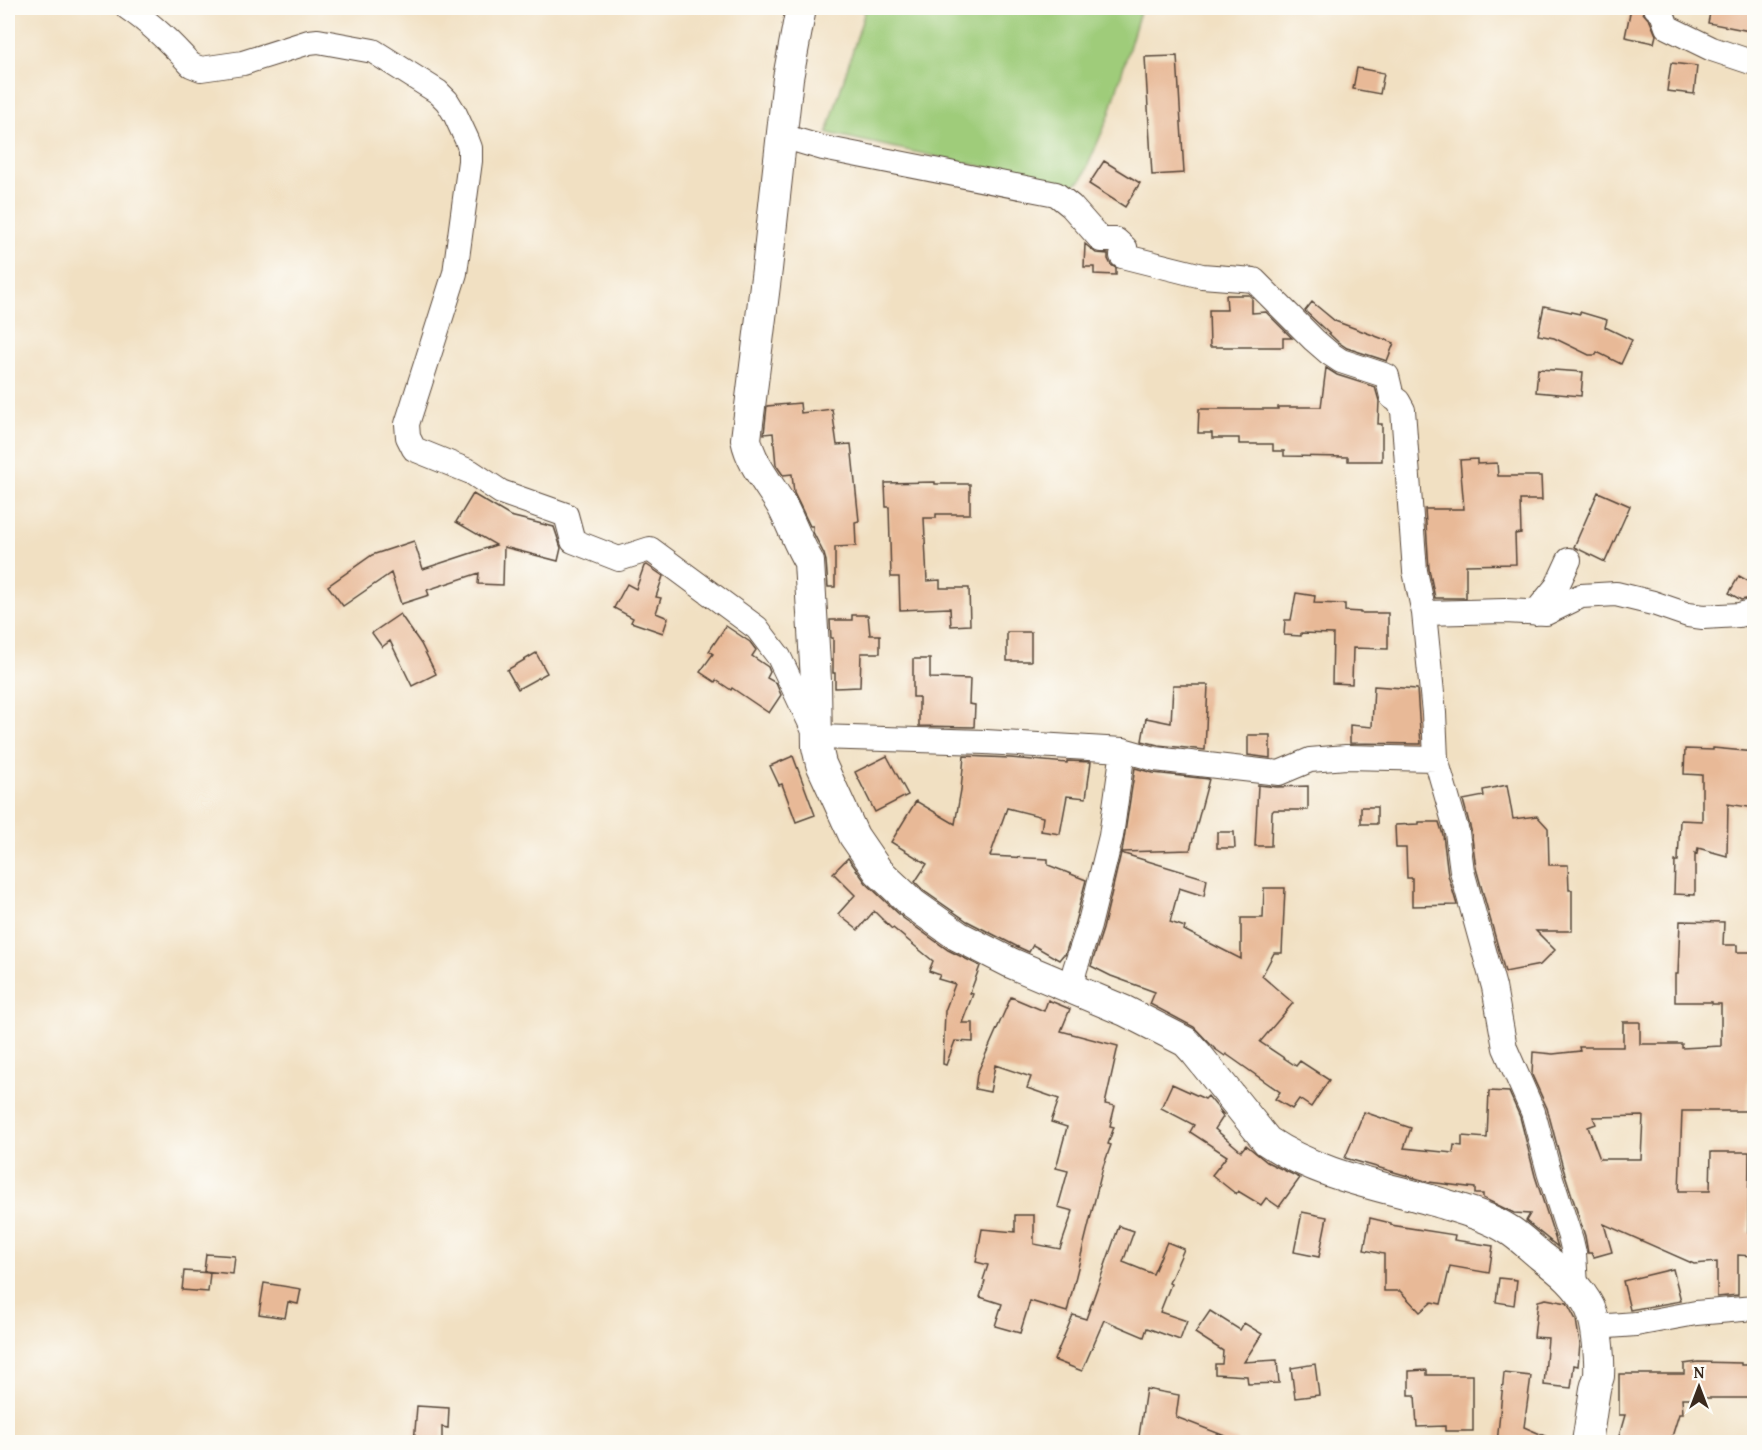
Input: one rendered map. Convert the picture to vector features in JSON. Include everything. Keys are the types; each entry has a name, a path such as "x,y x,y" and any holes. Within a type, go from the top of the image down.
{"street":[{"path":"129,8 162,33 196,68 237,65 301,43 318,41 379,53 438,92 447,101 456,114 467,140 470,148 470,161 455,273 407,424 408,437 414,449 471,472 501,492 566,515 573,541 619,559 650,549 757,628 779,657 817,737"},
{"path":"801,8 788,78 746,439 752,459 796,533 800,548 809,562 816,681 817,747 821,764 854,836 878,871 906,898 958,936 1011,963 1125,1011 1186,1042 1267,1141 1281,1150 1339,1175 1403,1192 1484,1218 1508,1230 1557,1268 1576,1286 1590,1309 1595,1327 1599,1377 1595,1387 1587,1443"},
{"path":"1656,8 1662,13 1666,27 1712,49 1755,63"},
{"path":"782,136 823,148 1056,194 1071,206 1101,240 1116,240 1125,248 1122,256 1202,276 1254,280 1329,353 1341,361 1387,376 1392,397 1398,401 1403,410 1414,571 1424,613 1436,759 1457,832 1462,871 1494,987 1505,1048 1533,1112 1573,1247 1576,1286"},
{"path":"1535,613 1557,586 1569,560"},
{"path":"1424,613 1505,611 1546,613 1581,596 1616,594 1688,615 1703,617 1738,615 1755,611"},
{"path":"817,737 985,742 1123,750 1155,759 1279,773 1310,760 1334,758 1436,759"},
{"path":"1071,988 1111,836 1123,750"},
{"path":"1595,1327 1636,1324 1696,1313 1755,1308"}],"green space":[{"path":"866,8 1141,8 1109,116 1082,179 1072,186 827,133"}],"building":[{"path":"1631,8 1642,8 1656,35 1654,43 1625,37"},
{"path":"1711,8 1755,8 1755,32 1708,23"},
{"path":"1177,56 1184,173 1152,175 1145,57"},
{"path":"1671,63 1697,66 1694,94 1667,91"},
{"path":"1357,68 1384,73 1380,94 1353,89"},
{"path":"1104,161 1140,183 1125,207 1089,184"},
{"path":"1085,244 1096,253 1108,254 1111,265 1116,268 1116,275 1094,274 1094,267 1084,267"},
{"path":"1226,295 1249,295 1252,298 1252,313 1266,312 1292,338 1283,338 1283,347 1210,347 1209,310 1227,310"},
{"path":"1312,302 1335,321 1394,343 1387,361 1347,348 1338,342 1305,311"},
{"path":"1544,306 1580,314 1580,312 1607,320 1605,327 1632,340 1621,364 1597,352 1596,355 1589,355 1554,338 1538,335"},
{"path":"1326,368 1337,375 1375,387 1379,401 1378,424 1382,424 1382,461 1348,461 1348,457 1284,456 1284,451 1273,451 1273,444 1239,444 1239,438 1212,438 1212,433 1198,433 1199,409 1321,407"},
{"path":"1538,369 1583,372 1581,396 1536,392"},
{"path":"800,403 801,413 832,409 837,445 851,444 859,521 855,522 856,546 835,547 835,587 828,587 824,554 813,532 813,526 810,526 794,493 792,474 783,475 776,465 773,433 764,434 767,406"},
{"path":"1477,459 1477,464 1497,463 1498,476 1541,476 1542,500 1520,500 1521,533 1515,534 1516,564 1466,565 1466,598 1435,598 1429,569 1425,509 1464,509 1460,460"},
{"path":"935,482 935,484 970,484 970,514 936,514 936,518 924,518 927,581 940,580 940,588 969,588 970,625 951,626 950,608 900,610 899,577 891,577 889,507 886,507 885,483"},
{"path":"1598,492 1630,506 1605,562 1574,547"},
{"path":"473,494 510,516 554,527 561,548 558,561 504,547 503,585 478,584 479,573 427,590 429,595 401,604 391,573 343,606 328,586 372,555 414,541 423,569 496,545 456,522"},
{"path":"647,565 663,576 656,597 661,598 656,613 668,618 663,633 631,622 633,618 614,608 627,584 636,589 644,566"},
{"path":"1739,576 1755,585 1755,597 1741,600 1729,593"},
{"path":"1296,593 1315,596 1314,603 1345,604 1345,611 1388,613 1388,649 1353,648 1352,684 1332,683 1333,634 1284,635 1285,620 1291,620"},
{"path":"400,614 421,644 436,674 412,686 390,641 382,647 372,633"},
{"path":"852,615 868,615 870,635 880,635 880,653 861,653 860,687 835,688 830,620 852,620"},
{"path":"726,626 750,642 756,650 752,656 768,667 770,672 767,678 776,683 781,695 769,713 732,688 731,690 716,680 715,682 700,672 713,654 709,651"},
{"path":"1007,632 1031,632 1031,661 1007,661"},
{"path":"536,653 547,673 518,689 507,670"},
{"path":"913,659 930,659 930,678 970,679 969,704 975,705 974,727 919,726 919,697 913,697"},
{"path":"1173,685 1208,685 1205,750 1142,741 1146,718 1171,723"},
{"path":"1374,686 1417,689 1421,744 1350,743 1350,725 1372,727"},
{"path":"1248,735 1270,735 1270,758 1248,755"},
{"path":"1713,748 1755,752 1755,808 1728,804 1727,856 1698,848 1697,854 1695,853 1695,895 1674,894 1680,820 1702,821 1702,775 1684,774 1685,749 1713,750"},
{"path":"793,756 815,815 796,822 782,784 779,785 770,766"},
{"path":"887,756 908,795 875,812 855,772"},
{"path":"964,756 1067,763 1067,761 1091,762 1086,798 1067,796 1060,834 1041,831 1043,817 1007,808 990,856 1048,859 1048,865 1086,880 1065,955 1059,960 1033,945 1029,952 967,921 924,891 915,882 927,864 891,842 916,801 955,824"},
{"path":"1135,768 1153,773 1209,779 1190,850 1122,852"},
{"path":"1258,785 1308,786 1308,810 1274,810 1272,812 1271,846 1255,846"},
{"path":"1507,785 1513,819 1537,816 1548,828 1549,865 1568,865 1569,890 1572,890 1572,931 1536,931 1555,950 1540,965 1505,972 1476,868 1471,830 1463,800 1484,796 1483,790"},
{"path":"1361,807 1377,807 1377,824 1361,824"},
{"path":"1419,822 1439,822 1448,875 1457,905 1412,906 1412,878 1407,878 1406,848 1396,848 1395,825 1419,824"},
{"path":"1217,832 1234,832 1235,848 1217,848"},
{"path":"1121,853 1207,879 1204,896 1179,888 1170,922 1185,927 1184,930 1241,959 1241,918 1263,918 1264,888 1285,888 1282,953 1274,953 1262,976 1293,1003 1260,1042 1296,1066 1300,1061 1329,1080 1311,1107 1299,1099 1292,1109 1275,1099 1280,1092 1226,1054 1225,1056 1215,1049 1194,1027 1150,1004 1155,992 1091,966 1103,929"},
{"path":"848,858 866,883 903,918 948,950 980,966 962,1023 973,1023 973,1042 955,1041 946,1065 943,1064 945,1011 955,984 938,979 940,975 929,971 933,961 892,929 874,911 858,930 838,914 855,895 833,873"},
{"path":"1680,921 1724,922 1723,945 1737,945 1737,952 1755,952 1755,1072 1749,1072 1746,1111 1682,1111 1679,1191 1710,1191 1711,1152 1749,1152 1748,1232 1754,1232 1753,1256 1738,1255 1738,1295 1717,1297 1717,1262 1694,1264 1604,1224 1612,1252 1594,1257 1592,1253 1588,1253 1547,1108 1532,1075 1533,1052 1553,1054 1580,1051 1579,1047 1623,1047 1623,1022 1640,1022 1640,1044 1682,1044 1682,1048 1721,1046 1721,1004 1675,1002 1675,974 1678,974","holes":["1643,1116 1641,1159 1600,1159 1588,1127 1596,1124 1593,1117"]},
{"path":"1011,997 1044,1011 1048,1000 1070,1009 1061,1031 1118,1046 1105,1104 1115,1106 1110,1126 1114,1127 1108,1144 1111,1145 1103,1167 1067,1312 1030,1301 1020,1333 995,1326 1002,1304 980,1297 988,1265 976,1262 982,1229 1015,1232 1015,1215 1034,1215 1034,1244 1060,1249 1073,1211 1058,1207 1068,1171 1056,1168 1067,1127 1051,1122 1059,1099 1027,1088 1031,1077 995,1065 990,1092 975,1089 977,1074"},
{"path":"1172,1084 1205,1099 1208,1096 1223,1114 1220,1113 1223,1117 1215,1129 1241,1151 1246,1145 1267,1162 1300,1178 1279,1207 1266,1198 1261,1205 1238,1191 1236,1194 1212,1175 1227,1156 1190,1132 1194,1125 1161,1108"},
{"path":"1489,1091 1509,1092 1520,1117 1535,1176 1558,1247 1526,1221 1530,1214 1514,1213 1483,1198 1483,1194 1475,1194 1475,1188 1429,1182 1345,1158 1364,1112 1411,1128 1404,1148 1453,1153 1454,1145 1462,1146 1462,1136 1487,1138"},
{"path":"1302,1212 1327,1217 1319,1257 1294,1252"},
{"path":"1370,1218 1391,1223 1391,1225 1455,1235 1454,1240 1493,1246 1489,1273 1450,1266 1441,1304 1432,1302 1420,1312 1400,1291 1384,1291 1384,1254 1364,1250"},
{"path":"1119,1226 1134,1231 1123,1262 1153,1274 1167,1242 1184,1249 1169,1283 1171,1284 1160,1312 1187,1321 1180,1340 1147,1328 1144,1337 1104,1320 1082,1371 1054,1360 1073,1315 1086,1319"},
{"path":"206,1254 235,1256 233,1274 204,1271"},
{"path":"1673,1269 1681,1301 1630,1310 1623,1281"},
{"path":"184,1271 210,1273 208,1292 182,1290"},
{"path":"1499,1278 1517,1280 1514,1305 1496,1302"},
{"path":"264,1283 301,1289 298,1304 288,1302 285,1318 259,1314"},
{"path":"1546,1299 1567,1303 1576,1320 1580,1344 1578,1366 1574,1365 1571,1388 1544,1385 1548,1338 1534,1337 1538,1301"},
{"path":"1210,1311 1240,1330 1244,1323 1262,1334 1244,1362 1277,1360 1279,1383 1248,1384 1247,1376 1215,1374 1215,1364 1222,1364 1223,1351 1195,1333"},
{"path":"1698,1362 1755,1365 1755,1398 1682,1398 1683,1414 1679,1414 1670,1443 1617,1443 1625,1415 1619,1415 1619,1374 1684,1374 1684,1364"},
{"path":"1315,1364 1319,1395 1295,1398 1291,1368"},
{"path":"1427,1370 1427,1375 1473,1375 1473,1431 1445,1431 1445,1426 1417,1427 1415,1395 1409,1395 1409,1371"},
{"path":"1504,1373 1531,1376 1524,1427 1561,1443 1497,1443"},
{"path":"1146,1389 1179,1395 1176,1417 1238,1441 1238,1443 1138,1443"},
{"path":"417,1406 449,1408 448,1428 442,1427 442,1443 414,1443"}]}
